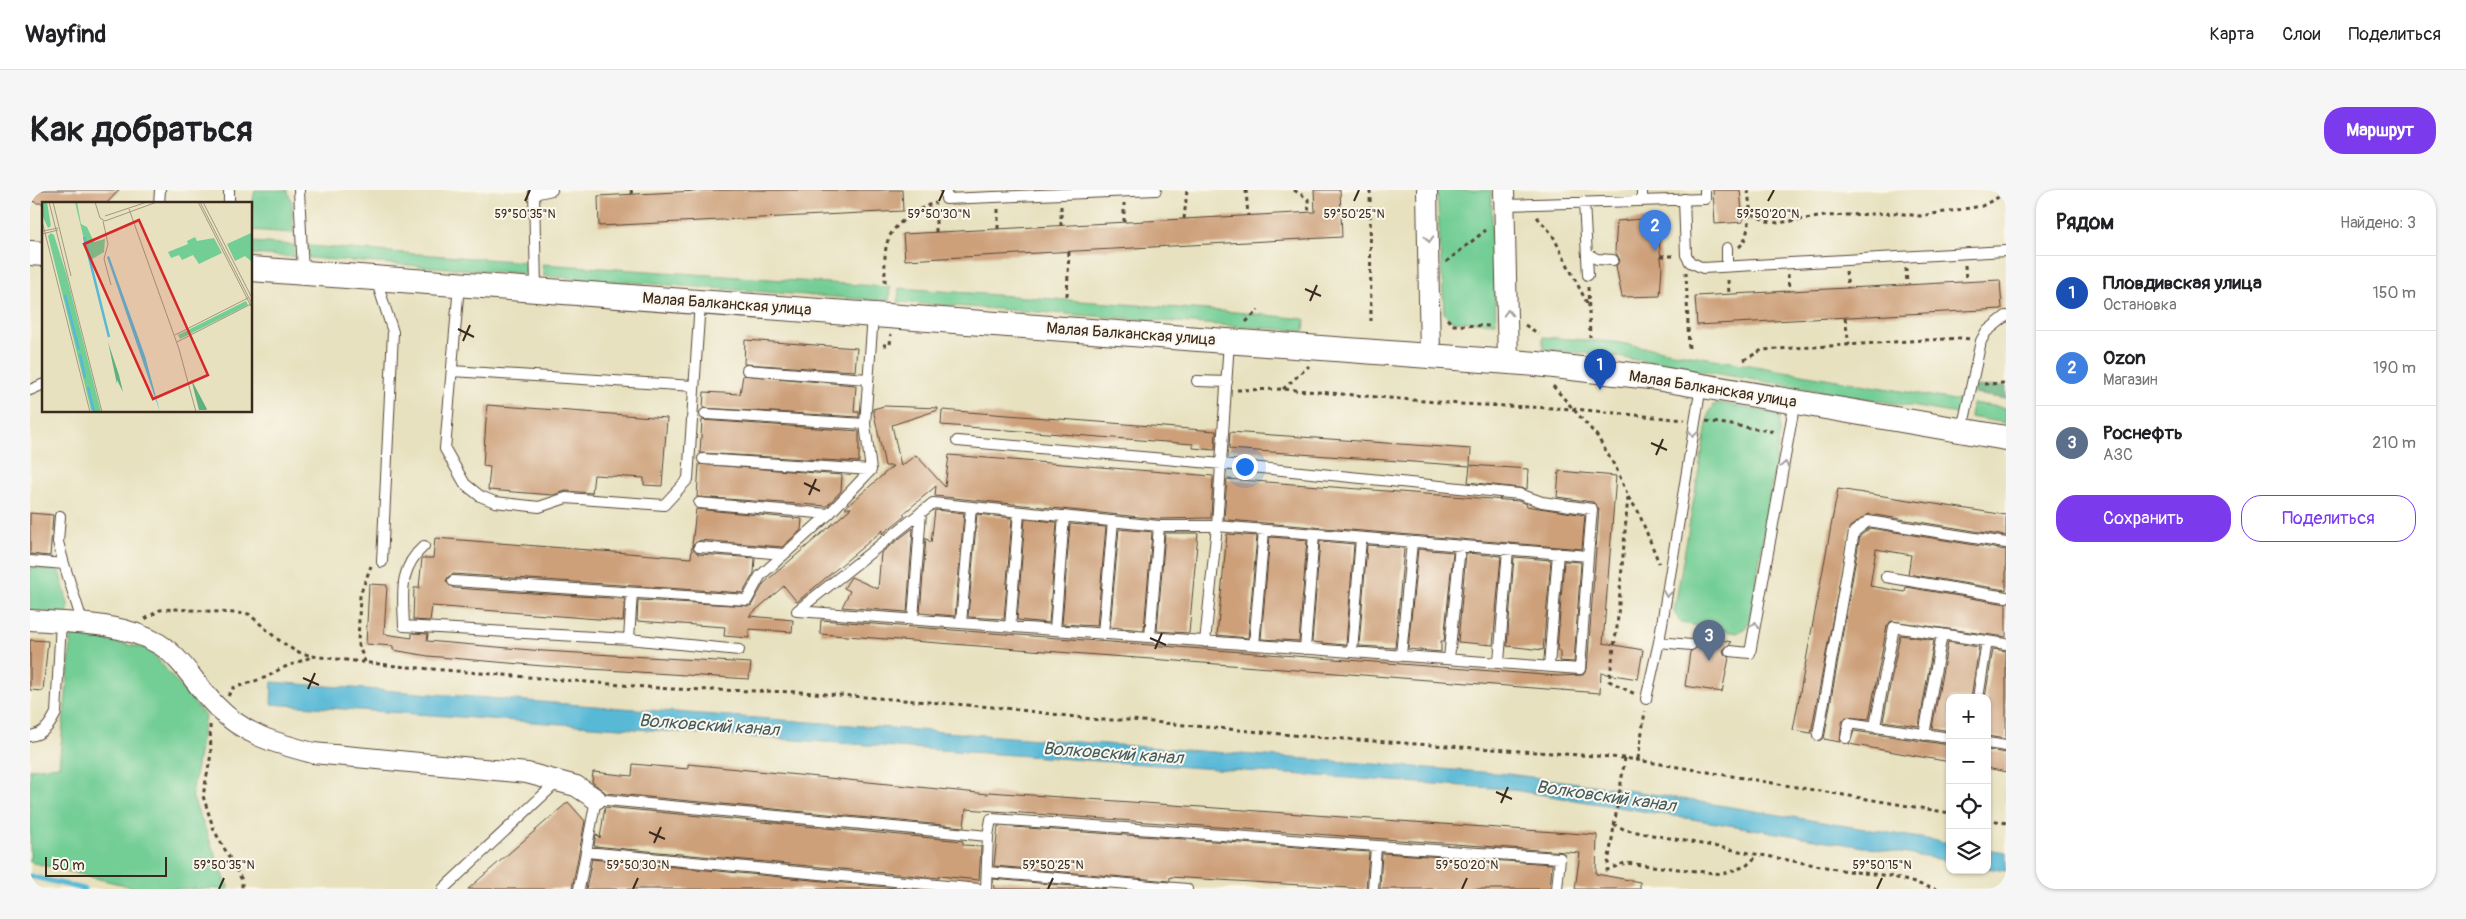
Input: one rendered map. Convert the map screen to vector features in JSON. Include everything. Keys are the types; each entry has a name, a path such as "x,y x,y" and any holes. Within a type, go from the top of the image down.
{"street":[{"path":"1427,190 1430,356"},
{"path":"1504,197 1508,362"},
{"name":"Малая Балканская улица","path":"252,269 1229,340 1594,370 1701,386 2006,438"},
{"path":"30,620 83,624 125,630 160,645 176,656 218,708 257,737 313,753 527,773 556,783 576,786 596,800"}],"lane":[{"path":"299,190 303,273"},
{"path":"536,290 534,192 552,190"},
{"path":"943,197 998,197 1062,192 1156,190"},
{"path":"1504,197 1527,204 1584,202 1642,195 1705,199 1705,190"},
{"path":"1684,199 1686,256 1690,262 1703,268 1727,258 2006,251"},
{"path":"1584,202 1588,275"},
{"path":"1587,254 1597,259 1613,260"},
{"path":"376,278 394,332 382,562"},
{"path":"459,285 445,449 465,484 480,496 495,502 539,507 566,498 664,506 688,479 700,302"},
{"path":"871,470 865,424 873,314"},
{"path":"1962,430 1981,341 1986,332 2006,316"},
{"path":"1205,642 1218,526 1229,340"},
{"path":"747,370 868,379"},
{"path":"452,371 694,386"},
{"path":"1197,381 1227,386"},
{"path":"30,390 42,385"},
{"path":"1646,698 1659,642 1701,386"},
{"path":"1730,651 1750,653 1796,402"},
{"path":"705,414 865,424"},
{"path":"957,442 1222,464 1520,494 1542,502 1592,509 1580,668 1205,642 797,610 933,503 1159,526 1218,526 1588,556"},
{"path":"703,459 871,470"},
{"path":"453,581 747,600 760,576 829,514 871,470"},
{"path":"700,503 829,514"},
{"path":"961,623 971,507"},
{"path":"913,619 921,512"},
{"path":"1010,627 1019,512"},
{"path":"60,516 58,542 83,624"},
{"path":"1055,630 1064,516"},
{"path":"1103,634 1113,521"},
{"path":"1818,735 1854,532 1868,521 2006,543"},
{"path":"1150,637 1159,526"},
{"path":"1254,645 1264,530"},
{"path":"1305,649 1314,534"},
{"path":"1352,652 1362,538"},
{"path":"1401,656 1412,542"},
{"path":"424,546 410,558 403,586 404,626 629,639 738,650"},
{"path":"1449,659 1460,546"},
{"path":"698,547 784,554"},
{"path":"1499,662 1508,549"},
{"path":"1549,666 1558,553"},
{"path":"30,561 64,564"},
{"path":"1886,577 2006,597"},
{"path":"629,639 632,593"},
{"path":"30,736 39,734 51,724 56,713 62,622"},
{"path":"1876,726 1894,627 2006,644"},
{"path":"1924,735 1942,634"},
{"path":"1979,694 1987,641"},
{"path":"1659,642 1691,645"},
{"path":"1846,738 1849,723 1946,738"},
{"path":"1991,744 2006,746"},
{"path":"443,889 556,783"},
{"path":"578,889 596,800 988,836"},
{"path":"986,889 988,836 991,819 1182,831 1376,847 1560,858 1557,889"},
{"path":"1373,889 1376,847"},
{"path":"586,852 979,889"},
{"path":"987,872 1188,889"}],"path":[{"path":"1184,219 1186,190"},
{"path":"1246,190 1248,216"},
{"path":"1294,190 1308,199 1310,212"},
{"path":"1370,190 1372,321"},
{"path":"1727,258 1742,244 1750,208 1748,190"},
{"path":"1124,191 1124,222"},
{"path":"1061,226 1062,192"},
{"path":"1750,208 1759,218 1778,223 1825,216 1896,214 1920,216 1982,206 2006,193"},
{"path":"936,232 943,197"},
{"path":"885,283 885,248 891,231 904,219 943,197"},
{"path":"998,197 998,229"},
{"path":"1430,275 1486,232 1504,197"},
{"path":"1527,204 1552,234 1589,307"},
{"path":"1067,296 1068,252"},
{"path":"1689,351 1685,275 1690,262"},
{"path":"1588,275 1590,337"},
{"path":"1445,317 1454,325 1486,327 1495,324"},
{"path":"1845,318 1848,345"},
{"path":"1525,325 1539,334"},
{"path":"1744,360 1762,350 1960,338 1981,341"},
{"path":"1283,389 1312,363"},
{"path":"1548,380 1597,436 1617,470 1628,496 1638,511 1657,561 1670,576"},
{"path":"1971,385 2006,383"},
{"path":"1227,386 1460,404 1575,409"},
{"path":"1628,496 1617,627 1609,681 1646,698 1638,759"},
{"path":"365,662 358,644 360,595 370,566 382,562"},
{"path":"125,630 160,610 176,609 249,614 276,638 295,650 312,656 670,689 801,692 1005,708 1092,720 1131,720 1314,737 1638,759 1946,812"},
{"path":"242,889 242,880 214,830 203,796 211,754 210,726 218,708 233,688 267,677 280,669 312,656"},
{"path":"1625,758 1607,870 1625,864 1723,874 1746,866 1757,855"},
{"path":"1991,821 2006,823"},
{"path":"1614,824 1626,830 1703,843 1757,855 1847,871 1890,876 1936,889"}],"green space":[{"path":"255,190 287,190 292,203 293,233 252,230 252,205"},
{"path":"1437,190 1491,190 1496,323 1451,321 1444,313"},
{"path":"252,242 294,245 294,257 252,254"},
{"path":"308,246 528,262 529,274 309,258"},
{"path":"542,264 890,287 889,301 544,276"},
{"path":"899,288 1235,312 1305,319 1304,331 898,302"},
{"path":"1543,337 1614,342 1960,401 1958,414 1612,356 1543,349"},
{"path":"2006,386 2006,399 1974,394 1975,387"},
{"path":"1720,403 1777,414 1780,421 1780,433 1750,620 1745,628 1737,633 1681,623 1674,612 1709,413 1713,405"},
{"path":"1972,403 2006,408 2006,423 1970,417"},
{"path":"30,567 59,571 69,607 67,614 30,610"},
{"path":"72,634 149,649 205,716 192,796 229,889 140,889 30,862 30,769 59,766"}],"water":[{"name":"Волковский канал","path":"272,682 1508,774 1615,788 1946,842 1946,860 1507,789 271,704"},
{"path":"1991,850 2006,852 2006,871 1991,869"}],"building":[{"path":"30,190 119,190 108,202 37,203 30,200"},
{"path":"715,190 902,190 903,211 599,226 598,196"},
{"path":"1314,190 1340,190 1342,237 905,260 903,234 1315,212"},
{"path":"1713,190 1740,190 1743,222 1715,224"},
{"path":"1656,218 1662,266 1660,296 1622,297 1616,266 1620,260 1615,251 1617,221"},
{"path":"2000,280 2002,309 1697,325 1695,296"},
{"path":"745,340 857,348 855,371 744,364"},
{"path":"743,375 854,385 856,386 854,412 859,412 859,417 703,408 704,392 740,394"},
{"path":"487,405 667,418 662,486 644,485 644,478 594,475 592,493 566,491 553,495 488,490 490,467 483,466"},
{"path":"884,406 938,408 938,410 892,425 901,466 916,455 945,487 949,455 1213,476 1211,518 1159,519 935,496 936,486 903,514 905,516 882,534 883,530 797,602 784,586 749,616 793,620 792,632 749,629 749,638 724,636 725,627 637,621 638,600 751,606 764,583 851,508 845,508 893,466 885,466 873,409"},
{"path":"942,410 1216,431 1215,450 1193,448 1193,444 941,425"},
{"path":"702,420 859,431 859,462 700,453"},
{"path":"1230,432 1471,449 1470,465 1528,469 1527,489 1468,482 1470,466 1229,449"},
{"path":"699,464 842,475 841,491 827,506 697,497"},
{"path":"1559,471 1616,476 1603,643 1643,650 1638,679 1601,673 1600,693 820,634 821,620 1558,676 1583,675 1587,669 1599,509 1593,502 1557,497"},
{"path":"1227,479 1518,501 1527,504 1526,506 1585,515 1582,549 1228,520 1224,519"},
{"path":"1838,489 2006,515 2006,536 1869,514 1850,527 1811,733 1793,730"},
{"path":"696,509 802,519 801,530 782,547 700,540 692,546"},
{"path":"935,510 964,513 955,616 920,613 926,538 931,543"},
{"path":"30,513 53,515 50,556 30,554"},
{"path":"977,514 1012,518 1004,619 968,617"},
{"path":"1025,519 1057,522 1049,623 1017,620"},
{"path":"1070,524 1106,527 1097,626 1062,624"},
{"path":"913,528 907,612 842,607 850,591 844,588 851,577 878,589 881,553"},
{"path":"1870,528 2006,550 2006,590 1908,574 1911,555 1876,549 1870,586 1905,592 1906,587 2006,604 2006,637 1891,621 1887,626 1869,719 1846,717 1842,722 1840,742 1824,739 1860,536"},
{"path":"1119,529 1152,532 1144,630 1110,627"},
{"path":"1165,533 1198,533 1189,633 1157,631"},
{"path":"1227,534 1257,536 1248,638 1217,635"},
{"path":"1270,537 1307,540 1299,641 1261,639"},
{"path":"435,538 691,558 692,547 698,554 755,558 754,573 743,593 453,574 446,581 453,588 625,599 623,621 432,606 430,621 413,620 414,588 419,588 422,558 433,558"},
{"path":"1320,541 1354,544 1346,645 1312,642"},
{"path":"1367,545 1404,548 1395,648 1359,646"},
{"path":"1418,549 1453,552 1444,641 1441,641 1441,652 1408,649"},
{"path":"1466,553 1501,556 1493,645 1458,642"},
{"path":"1514,557 1551,560 1543,650 1507,646"},
{"path":"1564,561 1581,562 1574,662 1560,661 1560,651 1557,651"},
{"path":"369,584 387,585 384,634 412,638 412,633 428,634 427,641 543,651 751,663 749,679 543,666 428,656 393,650 393,646 366,644"},
{"path":"1692,635 1732,642 1723,650 1724,654 1729,658 1722,692 1685,686 1690,652 1698,646"},
{"path":"1900,635 1934,640 1919,726 1883,721"},
{"path":"30,640 48,641 43,691 30,690"},
{"path":"1948,642 1979,647 1972,694 1946,694 1946,730 1932,728"},
{"path":"1993,649 2006,651 2006,739 1991,737 1991,694 1986,694"},
{"path":"1854,731 1946,744 1946,761 1849,744"},
{"path":"1991,751 2006,753 2006,772 1991,769"},
{"path":"633,764 688,769 688,764 988,794 989,792 1597,835 1596,874 1640,882 1640,889 1575,889 1580,853 966,809 964,827 606,793 592,782 593,772 632,776"},
{"path":"568,802 585,821 572,889 468,889"},
{"path":"605,807 963,841 963,845 981,846 979,880 939,876 939,878 594,846 596,834 600,838"},
{"path":"998,826 1369,852 1366,889 1170,877 1170,881 994,866"},
{"path":"1382,853 1552,864 1550,889 1380,889"},
{"path":"592,859 906,889 586,889"},
{"path":"993,879 1106,889 994,889"}],"waterway":[{"path":"30,876 84,889"}],"place":[{"name":"Ozon","path":"1655,251"},
{"name":"Пловдивская улица","path":"1600,390"},
{"name":"Роснефть","path":"1709,661"}]}
